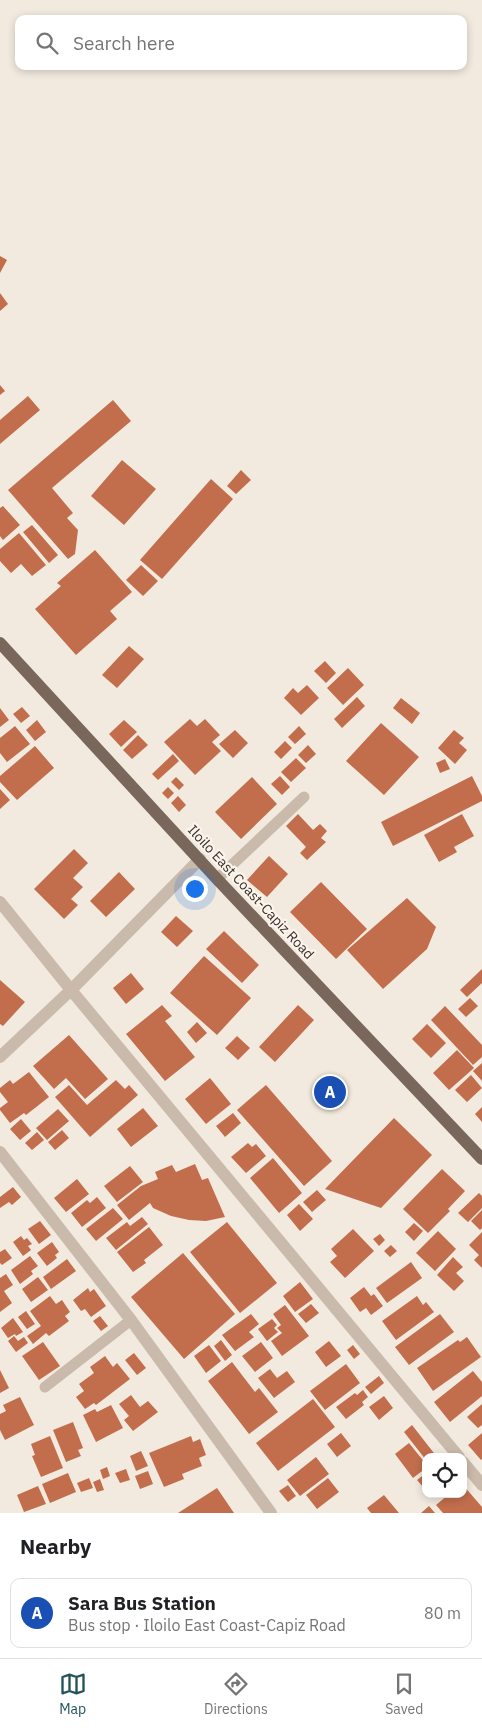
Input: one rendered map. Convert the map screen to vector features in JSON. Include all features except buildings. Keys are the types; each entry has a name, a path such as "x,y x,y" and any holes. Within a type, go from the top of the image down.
{"main road":[{"name":"Iloilo East Coast-Capiz Road","path":"0,643 217,879 482,1160"}],"street":[{"path":"0,1057 71,990 200,860"},
{"path":"0,902 456,1453"},
{"path":"0,1152 131,1320 271,1513"},
{"path":"467,1467 482,1485"}],"lane":[{"path":"217,879 304,797"},
{"path":"45,1387 131,1320"}],"place":[{"name":"Sara Bus Station","path":"330,1092"}]}
